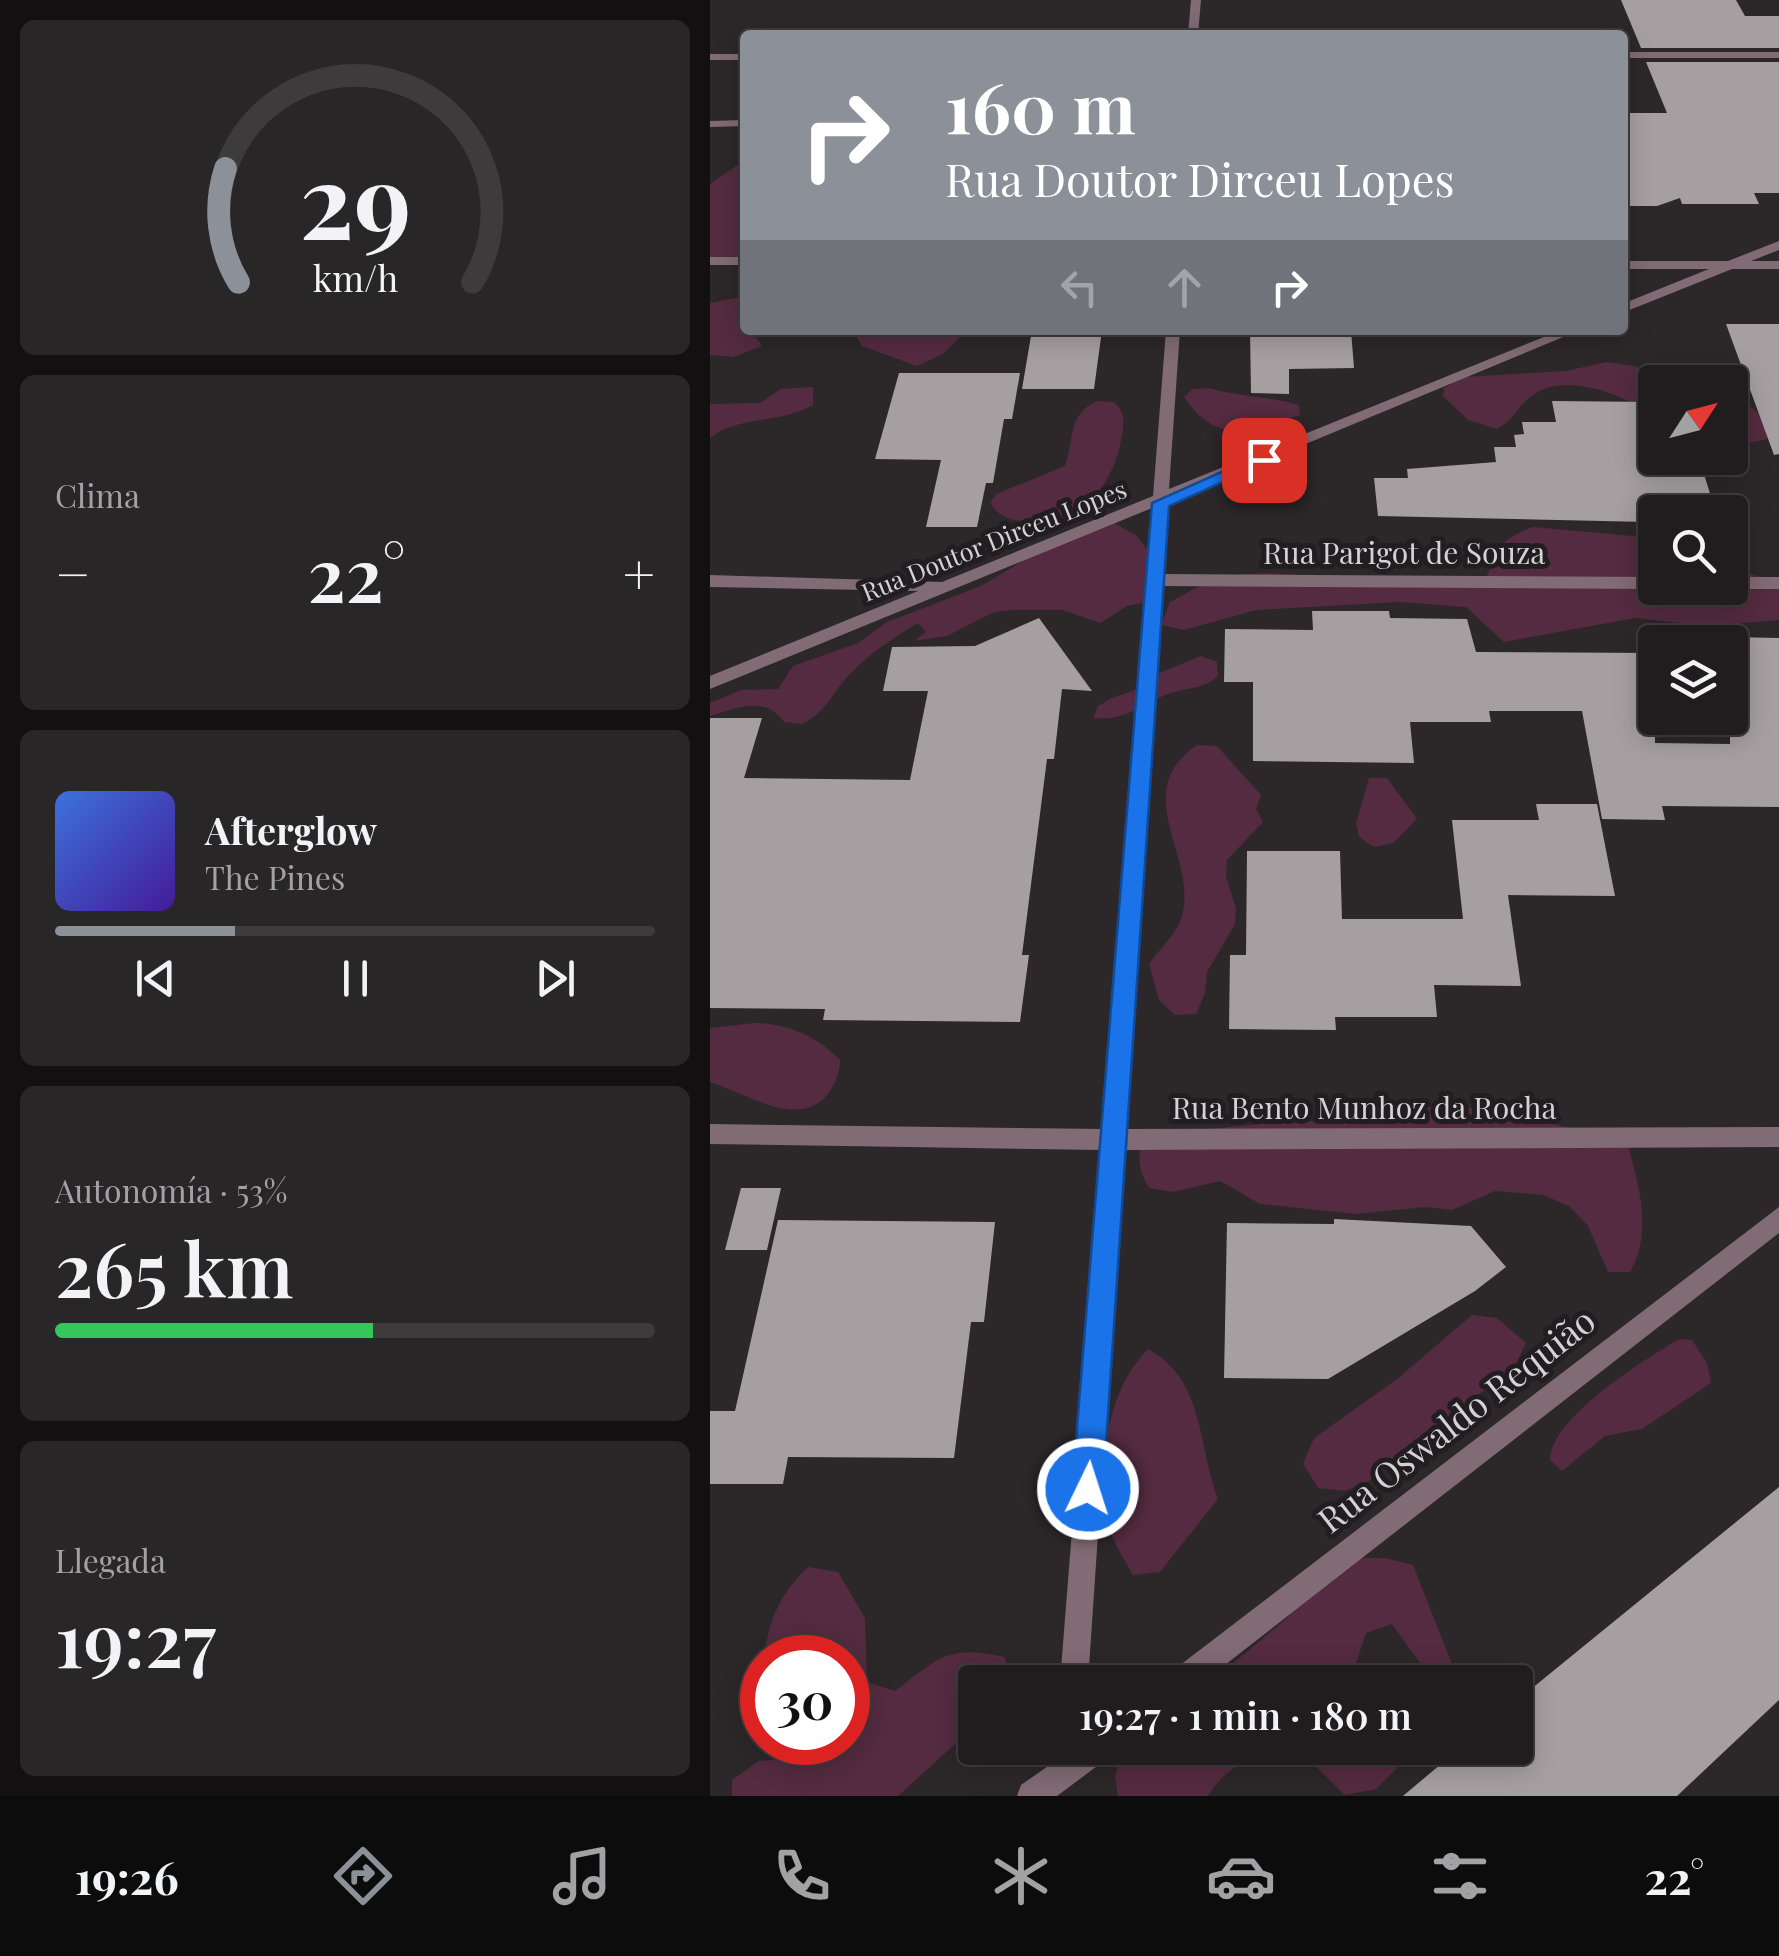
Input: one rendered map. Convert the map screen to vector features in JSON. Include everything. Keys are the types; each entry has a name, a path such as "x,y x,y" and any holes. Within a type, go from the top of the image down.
{"street":[{"path":"1193,30 1196,0"},
{"path":"1628,55 1779,55"},
{"path":"710,57 740,57"},
{"path":"710,124 740,123"},
{"path":"1628,307 1779,244"},
{"path":"710,261 740,261"},
{"path":"1628,264 1779,265"},
{"path":"1075,1665 1173,335"},
{"name":"Rua Doutor Dirceu Lopes","path":"710,683 1160,503 1561,335"},
{"name":"Rua Parigot de Souza","path":"1153,580 1638,583"},
{"path":"710,582 947,586"},
{"path":"1748,583 1779,583"},
{"name":"Rua Bento Munhoz da Rocha","path":"710,1134 1112,1140 1779,1137"},
{"name":"Rua Oswaldo Requião","path":"1204,1665 1779,1218"},
{"path":"1032,1796 1063,1765"}],"shaded area":[{"path":"740,163 740,259 710,259 710,184"},
{"path":"740,297 740,335 756,335 762,346 734,357 710,355 710,303"},
{"path":"855,335 962,335 943,354 917,366 862,346"},
{"path":"1606,362 1635,366 1638,406 1594,388 1560,385 1530,397 1497,429 1468,420 1443,396 1444,388 1464,377 1566,371"},
{"path":"813,387 813,405 733,426 710,438 710,404 760,403 781,389"},
{"path":"1209,388 1299,405 1300,415 1251,429 1223,429 1197,413 1184,397 1193,389"},
{"path":"1097,401 1114,402 1122,412 1123,422 1116,460 1101,488 1078,507 1046,520 1013,520 1000,514 990,503 996,494 1065,466 1076,421 1080,413"},
{"path":"1748,405 1767,431 1767,439 1748,441"},
{"path":"1114,523 1136,535 1152,556 1148,602 1127,606 1100,623 1063,610 994,612 947,636 914,641 926,632 918,623 867,658 824,707 802,724 784,722 760,706 710,716 710,703 741,690 778,689 793,666 858,643 887,622 981,586 1033,555"},
{"path":"1533,527 1638,536 1638,605 1748,605 1748,573 1779,581 1779,620 1700,625 1635,618 1504,642 1466,607 1399,602 1256,610 1184,630 1161,625 1170,602 1227,577 1259,573 1391,586 1456,584 1488,575 1502,544"},
{"path":"1201,656 1217,662 1218,676 1207,683 1163,696 1126,714 1093,718 1098,706 1146,686 1157,674"},
{"path":"1197,745 1217,746 1261,795 1256,809 1263,822 1227,860 1235,924 1207,972 1205,993 1196,1014 1175,1015 1159,1000 1149,964 1181,919 1185,896 1166,805 1167,784 1177,764"},
{"path":"1369,778 1387,778 1417,819 1393,843 1374,847 1359,837 1356,823"},
{"path":"754,1023 800,1032 840,1060 834,1084 818,1103 804,1109 772,1106 710,1082 710,1028"},
{"path":"1439,1105 1601,1131 1626,1140 1642,1207 1641,1241 1630,1272 1608,1272 1588,1226 1569,1206 1543,1195 1495,1191 1452,1210 1426,1207 1356,1214 1260,1204 1220,1181 1173,1192 1149,1188 1140,1166 1147,1128 1168,1133 1299,1120 1323,1123"},
{"path":"1472,1315 1497,1318 1526,1343 1515,1366 1369,1481 1345,1491 1318,1488 1303,1464 1314,1438 1397,1379"},
{"path":"1679,1339 1692,1340 1707,1363 1711,1383 1642,1429 1605,1436 1562,1471 1550,1460 1554,1443 1582,1408 1623,1375"},
{"path":"1148,1349 1180,1377 1189,1395 1218,1499 1160,1572 1133,1575 1104,1516 1100,1462 1117,1398"},
{"path":"1358,1558 1386,1558 1413,1565 1452,1665 1421,1665 1392,1624 1366,1633 1356,1665 1231,1665 1287,1618 1306,1591"},
{"path":"808,1567 838,1572 865,1618 866,1635 768,1635 777,1608"},
{"path":"956,1653 1004,1657 1007,1665 958,1665 958,1741 898,1796 732,1796 732,1780 753,1765 870,1765 870,1683 895,1691 934,1662"},
{"path":"1119,1765 1239,1765 1208,1796 1118,1796 1115,1776"},
{"path":"1314,1765 1397,1765 1376,1789 1345,1795"}],"building":[{"path":"1621,0 1736,0 1745,16 1779,16 1779,48 1641,48"},
{"path":"1646,62 1779,62 1779,193 1754,193 1759,204 1682,204 1680,198 1657,206 1628,206 1628,113 1667,113"},
{"path":"1726,324 1779,324 1779,454 1774,455 1748,384 1748,365 1741,365"},
{"path":"1031,335 1101,335 1094,389 1022,389"},
{"path":"1250,335 1351,335 1354,368 1289,369 1289,394 1251,393"},
{"path":"899,373 1020,373 1012,419 1004,419 993,483 986,483 977,527 926,527 941,460 875,459"},
{"path":"1552,401 1638,402 1638,475 1704,475 1710,495 1638,495 1638,522 1378,516 1374,478 1408,478 1407,469 1496,462 1494,447 1516,447 1514,435 1524,434 1522,422 1556,422"},
{"path":"1312,611 1389,611 1390,618 1467,619 1476,652 1638,653 1638,735 1655,735 1655,743 1730,744 1730,735 1748,735 1748,637 1779,638 1779,807 1662,806 1665,820 1602,819 1582,711 1489,711 1491,722 1410,722 1414,763 1253,761 1253,682 1224,682 1225,629 1313,630"},
{"path":"1039,618 1092,691 1062,689 1054,759 1047,759 1022,955 1029,955 1020,1022 823,1020 825,1009 710,1008 710,718 762,718 744,778 910,780 928,691 883,691 892,647 975,646"},
{"path":"1536,804 1597,804 1615,896 1508,895 1521,986 1434,985 1437,1017 1335,1017 1336,1030 1229,1029 1230,955 1246,955 1247,851 1340,851 1342,919 1463,919 1452,820 1539,820"},
{"path":"741,1188 781,1188 767,1250 725,1250"},
{"path":"1334,1219 1471,1226 1506,1267 1475,1291 1328,1379 1224,1378 1227,1223 1334,1224"},
{"path":"778,1220 995,1222 984,1322 971,1322 954,1458 788,1457 783,1484 710,1484 710,1411 735,1411"},
{"path":"1779,1487 1779,1700 1677,1796 1403,1796 1440,1765 1533,1765 1533,1687"}],"route":[{"path":"1088,1489 1160,503 1264,460"}]}
